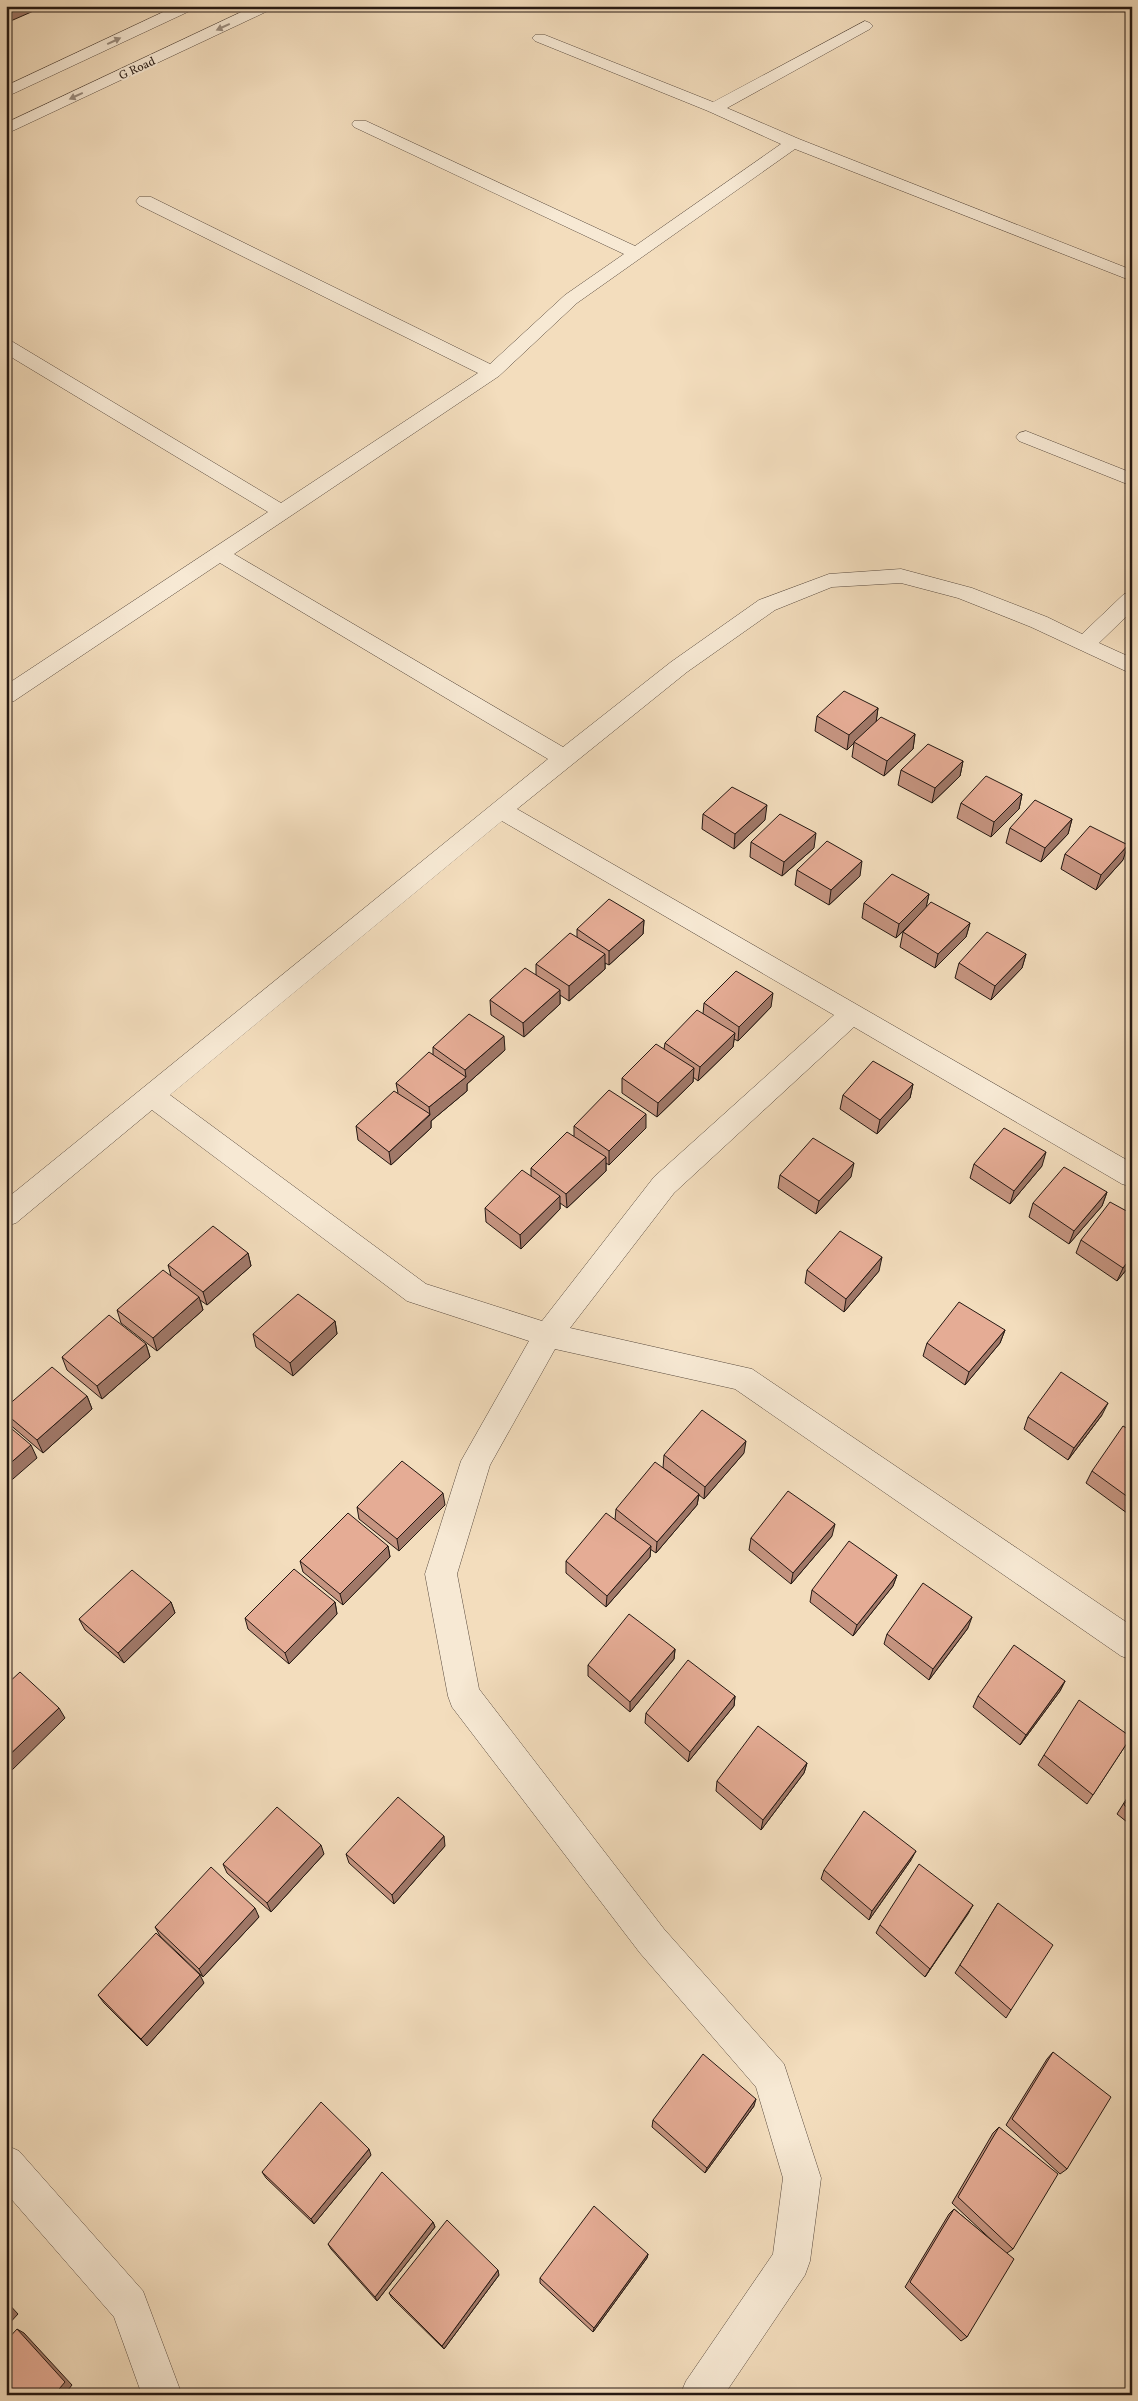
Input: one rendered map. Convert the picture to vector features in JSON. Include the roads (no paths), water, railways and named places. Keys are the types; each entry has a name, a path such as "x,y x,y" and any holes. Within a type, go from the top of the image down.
{"street":[{"path":"6,92 189,6"},
{"name":"G Road","path":"6,130 267,6"},
{"path":"714,108 865,26"},
{"path":"540,38 714,108 793,143 1132,276"},
{"path":"360,124 637,253"},
{"path":"6,696 492,372 571,299 793,143"},
{"path":"145,201 492,372"},
{"path":"6,346 282,512"},
{"path":"1026,436 1132,480"},
{"path":"219,554 564,758"},
{"path":"6,1216 502,811 564,758 679,667 767,604 829,581 901,576 965,593 1039,622 1132,666"},
{"path":"1085,644 1132,599"},
{"path":"502,811 1132,1176"},
{"path":"700,2395 791,2261 802,2178 771,2077 652,1941 464,1696 441,1574 476,1461 548,1335 664,1185 852,1014"},
{"path":"152,1096 417,1294 548,1335 742,1378 1132,1645"},
{"path":"6,2164 129,2305 162,2395"}]}
